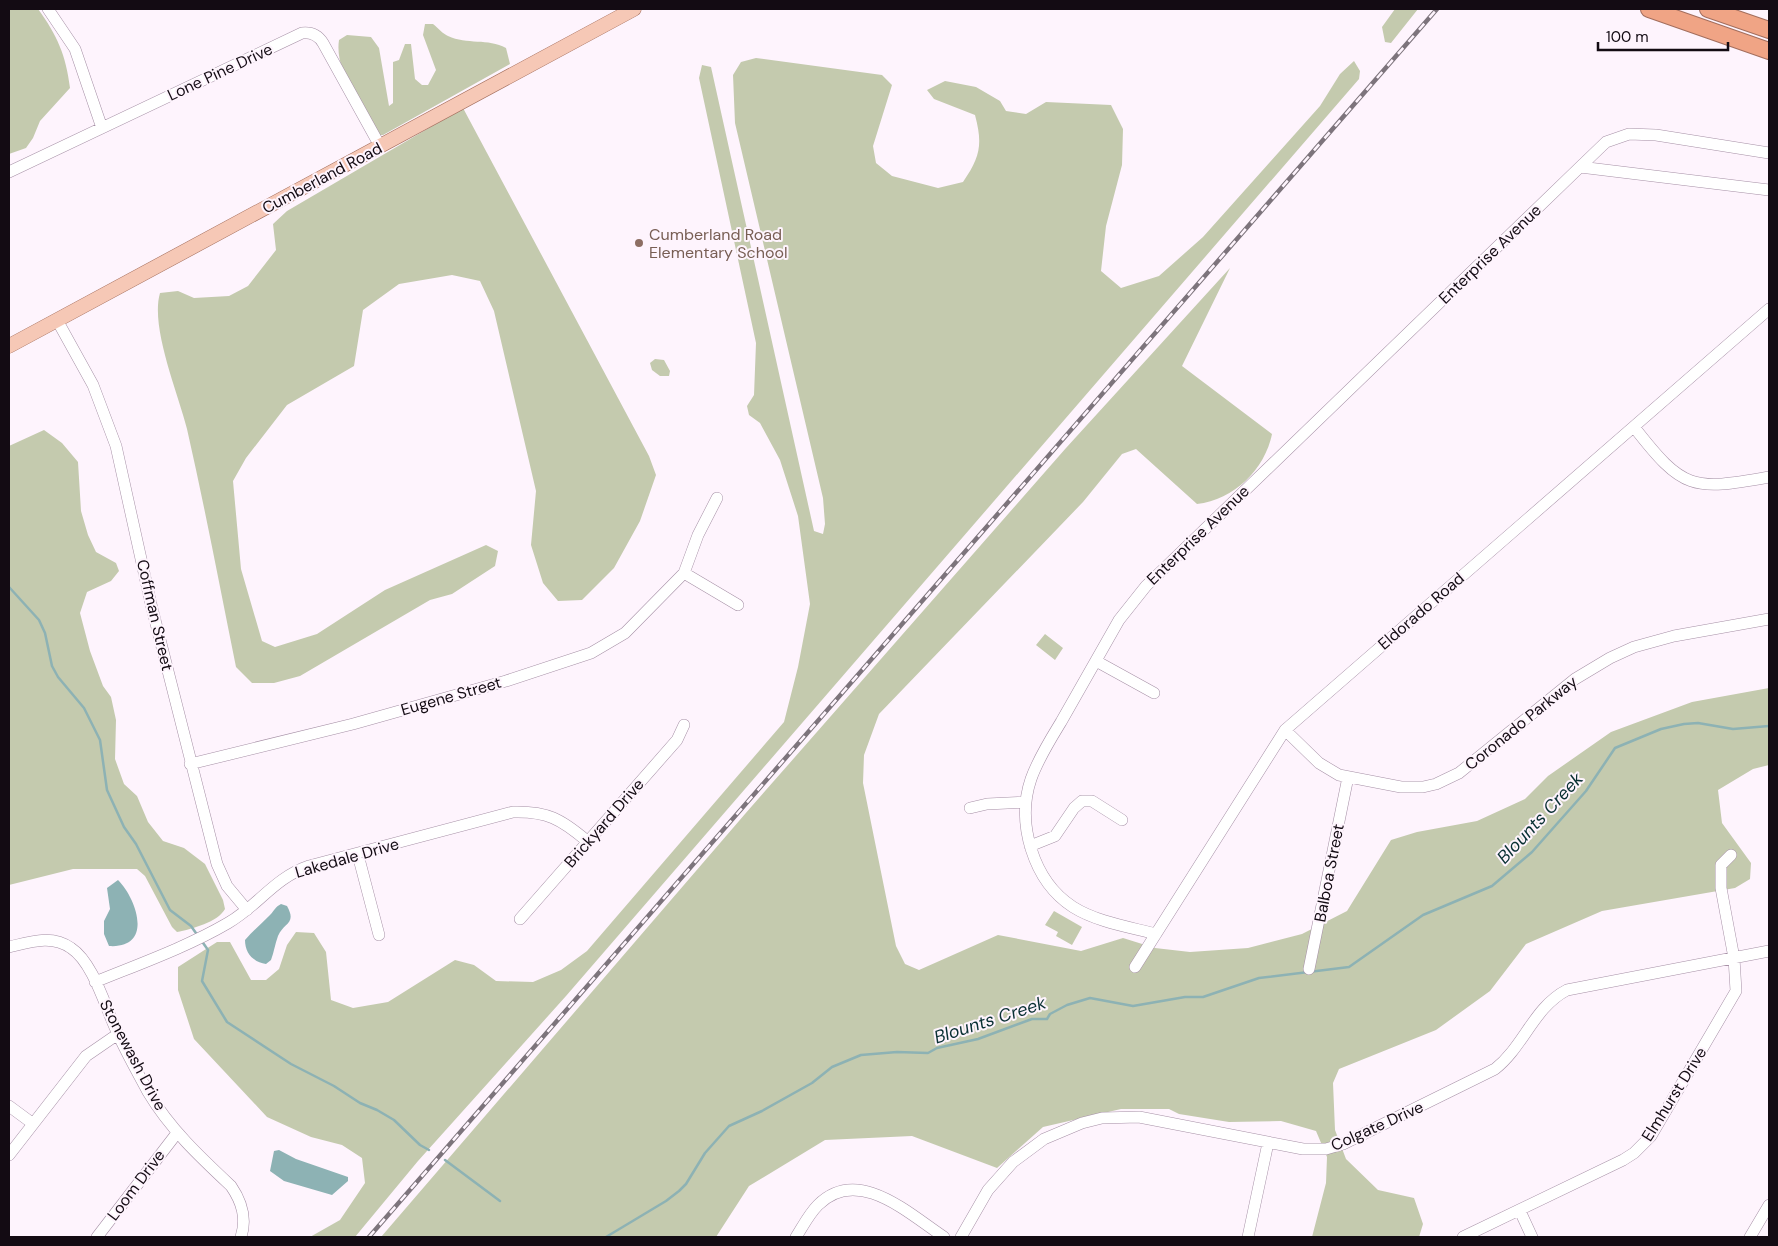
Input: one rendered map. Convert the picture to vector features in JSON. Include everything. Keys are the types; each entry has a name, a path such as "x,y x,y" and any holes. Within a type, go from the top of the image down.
{"highway":[{"path":"1649,9 1768,50"},
{"path":"1708,9 1769,30"}],"main road":[{"name":"Cumberland Road","path":"9,346 634,9"}],"street":[{"path":"48,9 75,49 102,128"},
{"name":"Lone Pine Drive","path":"9,172 302,33 308,32 320,38 380,146"},
{"name":"Enterprise Avenue","path":"1156,934 1086,914 1074,907 1050,884 1030,846 1026,822 1026,802 1036,765 1119,620 1146,586 1606,142 1629,134 1656,135 1769,153"},
{"path":"1580,167 1769,190"},
{"name":"Eldorado Road","path":"1135,967 1284,730 1769,309"},
{"name":"Coffman Street","path":"57,320 94,385 116,446 151,604 190,764 217,864 227,886 247,910"},
{"path":"1634,427 1668,467 1692,482 1722,486 1769,477"},
{"path":"717,498 698,535 684,573 738,605"},
{"name":"Eugene Street","path":"190,764 353,724 573,661 608,644 625,633 684,573"},
{"name":"Coronado Parkway","path":"1284,730 1319,763 1329,770 1348,777 1411,788 1436,784 1459,773 1569,683 1610,658 1664,638 1769,619"},
{"path":"1096,661 1154,693"},
{"name":"Brickyard Drive","path":"520,919 677,740 684,725"},
{"name":"Balboa Street","path":"1310,969 1348,777"},
{"path":"1030,846 1055,836 1074,808 1082,801 1092,801 1122,820"},
{"path":"970,808 987,804 1026,802"},
{"name":"Lakedale Drive","path":"95,982 223,926 247,910 291,872 512,812 534,811 549,816 564,822 587,841"},
{"path":"358,854 379,935"},
{"name":"Elmhurst Drive","path":"1464,1237 1623,1160 1634,1153 1651,1136 1730,1003 1737,983 1720,888 1721,865 1731,855"},
{"name":"Stonewash Drive","path":"9,948 41,940 53,940 73,949 85,963 118,1034 149,1092 177,1134 231,1186 238,1196 244,1216 241,1237"},
{"name":"Colgate Drive","path":"961,1237 988,1190 1012,1162 1044,1139 1082,1122 1119,1116 1139,1117 1314,1150 1338,1146 1484,1075 1504,1062 1515,1050 1542,1009 1550,1001 1567,990 1769,951"},
{"path":"9,1155 86,1056 118,1034"},
{"path":"9,1106 32,1123"},
{"name":"Loom Drive","path":"97,1237 177,1134"},
{"path":"1248,1237 1268,1142"},
{"path":"796,1237 812,1212 826,1198 836,1193 857,1188 867,1190 890,1201 944,1237"},
{"path":"1750,1237 1769,1205"},
{"path":"1520,1211 1532,1237"}],"green space":[{"path":"9,9 38,9 60,46 70,88 40,121 33,138 26,148 9,154"},
{"path":"1395,9 1418,9 1391,43 1385,42 1382,27"},
{"path":"425,24 433,24 444,34 455,39 492,43 506,48 510,64 383,135 378,135 345,77 339,52 339,40 347,35 371,37 379,48 389,106 393,103 393,62 399,60 405,44 411,44 415,79 422,85 428,85 436,70 423,35"},
{"path":"756,58 882,75 892,85 873,146 876,163 892,176 938,188 963,182 976,158 979,143 975,115 934,99 927,90 945,81 976,87 1000,101 1006,111 1026,114 1046,102 1111,105 1123,129 1122,165 1106,226 1101,271 1121,288 1159,276 1203,237 1320,106 1340,74 1354,61 1360,71 1359,79 566,996 418,1161 355,1237 310,1237 340,1220 365,1183 362,1158 342,1145 311,1137 267,1117 194,1039 178,990 178,967 217,942 230,942 251,980 266,980 279,969 287,945 296,932 314,933 326,952 331,1000 353,1008 388,1002 455,960 474,965 496,981 533,982 561,970 587,951 784,722 798,667 810,604 798,516 780,460 760,423 749,415 747,406 754,395 756,343 699,78 702,65 711,67 814,531 823,534 825,524 823,498 735,123 733,75 741,62"},
{"path":"463,108 649,456 656,475 640,521 614,568 582,600 558,601 543,583 531,545 536,491 494,311 480,281 452,275 399,284 363,310 354,366 287,405 246,458 233,481 241,569 262,641 275,647 317,634 385,590 486,545 498,551 495,566 452,594 430,600 300,676 274,683 252,683 236,667 187,429 162,341 158,307 160,293 178,291 194,298 229,296 248,286 276,250 273,224 287,211"},
{"path":"1230,268 1182,366 1272,434 1263,459 1255,470 1246,481 1235,489 1211,501 1197,504 1136,449 1122,454 1083,502 879,714 864,755 863,783 896,946 905,964 919,970 998,935 1081,951 1123,938 1155,948 1190,952 1248,948 1302,934 1347,911 1391,840 1417,832 1477,821 1525,799 1548,776 1611,732 1692,702 1769,688 1769,765 1753,769 1718,790 1722,823 1751,863 1750,879 1735,888 1602,911 1526,944 1490,991 1436,1030 1339,1069 1333,1083 1335,1130 1346,1159 1378,1190 1414,1198 1423,1224 1419,1237 1312,1237 1326,1183 1327,1157 1316,1131 1281,1121 1229,1122 1179,1114 1169,1109 1121,1109 1043,1127 997,1168 912,1136 825,1140 749,1186 716,1237 381,1237 745,814 1066,448"},
{"path":"655,359 664,360 670,371 669,376 660,376 652,370 650,363"},
{"path":"44,430 62,443 78,462 81,511 88,535 96,552 116,563 119,571 111,581 87,592 80,613 90,651 103,686 111,697 116,720 115,759 124,784 137,796 148,822 163,841 184,848 205,864 223,900 225,909 222,914 211,921 190,929 177,932 172,927 145,876 137,869 73,869 9,885 9,446"},
{"path":"1045,634 1063,648 1055,660 1036,645"},
{"path":"1054,911 1082,927 1072,945 1056,936 1058,932 1045,925"}],"water":[{"path":"118,880 131,899 138,921 137,931 132,940 123,945 109,946 104,934 104,921 110,909 107,888"},
{"path":"281,904 287,906 291,916 290,920 278,936 271,960 266,964 261,963 248,953 245,940"},
{"path":"279,1150 296,1159 348,1177 348,1181 332,1195 284,1181 270,1171 274,1151"}],"waterway":[{"path":"9,587 39,620 45,633 52,666 58,677 84,708 100,740 107,790 124,827 136,844 170,910 191,926 198,936"},
{"name":"Blounts Creek","path":"606,1237 666,1201 679,1191 686,1184 705,1153 729,1126 762,1111 812,1083 832,1067 861,1055 897,1052 928,1053 937,1048 978,1039 1032,1019 1047,1019 1050,1014 1067,1005 1090,998 1133,1006 1185,997 1203,997 1259,978 1349,967 1423,915 1492,886 1532,852 1586,791 1615,748 1661,729 1684,724 1698,723 1733,729 1769,726"},
{"path":"201,940 208,950 202,981 227,1022 291,1064 394,1120 420,1145 429,1150"},
{"path":"445,1160 500,1201"}],"railway":[{"path":"369,1237 1437,9"}],"place":[{"name":"Cumberland Road Elementary School","path":"639,243"}]}
